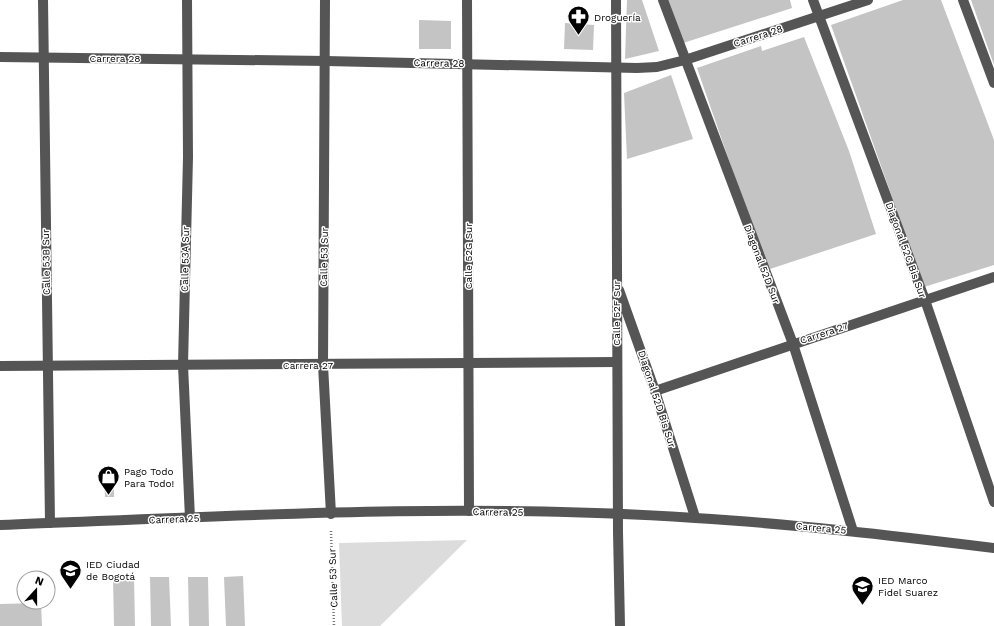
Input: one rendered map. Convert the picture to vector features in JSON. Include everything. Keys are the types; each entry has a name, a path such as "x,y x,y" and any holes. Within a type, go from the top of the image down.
{"street":[{"name":"Calle 53B Sur","path":"43,0 50,523"},
{"name":"Calle 53A Sur","path":"187,0 188,157 183,365 190,518"},
{"name":"Calle 53 Sur","path":"325,0 326,61 323,365 331,514"},
{"name":"Calle 52G Sur","path":"467,0 469,511"},
{"name":"Calle 52F Sur","path":"616,0 616,282 620,626"},
{"name":"Diagonal 52D Sur","path":"663,0 792,344 853,531"},
{"name":"Diagonal 52C Bis Sur","path":"813,0 925,300 994,502"},
{"name":"Carrera 28","path":"0,57 326,61 615,68 656,67 685,60 868,0"},
{"path":"963,0 994,83"},
{"name":"Carrera 27","path":"655,391 994,277"},
{"name":"Diagonal 52D Bis Sur","path":"616,282 655,391 695,518"},
{"name":"Carrera 27","path":"0,366 617,362"},
{"name":"Carrera 25","path":"0,525 190,518 469,511 618,514 695,518 853,531 994,548"}],"path":[{"name":"Calle 53 Sur","path":"331,531 334,626"}],"shaded area":[{"path":"467,540 380,626 342,626 339,543"}],"building":[{"path":"627,0 642,0 659,51 625,59"},
{"path":"666,0 790,0 792,8 680,44"},
{"path":"903,0 941,0 994,140 994,265 924,287 831,25"},
{"path":"971,0 994,0 994,65"},
{"path":"419,20 451,21 451,49 419,49"},
{"name":"Droguería","path":"565,23 594,25 593,50 564,49"},
{"path":"804,37 849,151 876,234 767,270 697,68 761,46 762,51"},
{"path":"671,75 693,139 627,159 624,93"},
{"path":"104,476 114,476 114,497 105,497"},
{"path":"243,576 245,626 226,626 224,577"},
{"path":"134,577 135,626 114,626 113,578"},
{"path":"150,577 169,577 171,626 151,626"},
{"path":"188,577 208,577 209,626 189,626"},
{"path":"0,604 16,604 16,610 41,610 42,626 0,626"}],"place":[{"name":"Droguería","path":"579,36"},
{"name":"Pago Todo Para Todo!","path":"109,496"},
{"name":"IED Ciudad de Bogotá","path":"71,590"},
{"name":"IED Marco Fidel Suarez","path":"863,606"}]}
